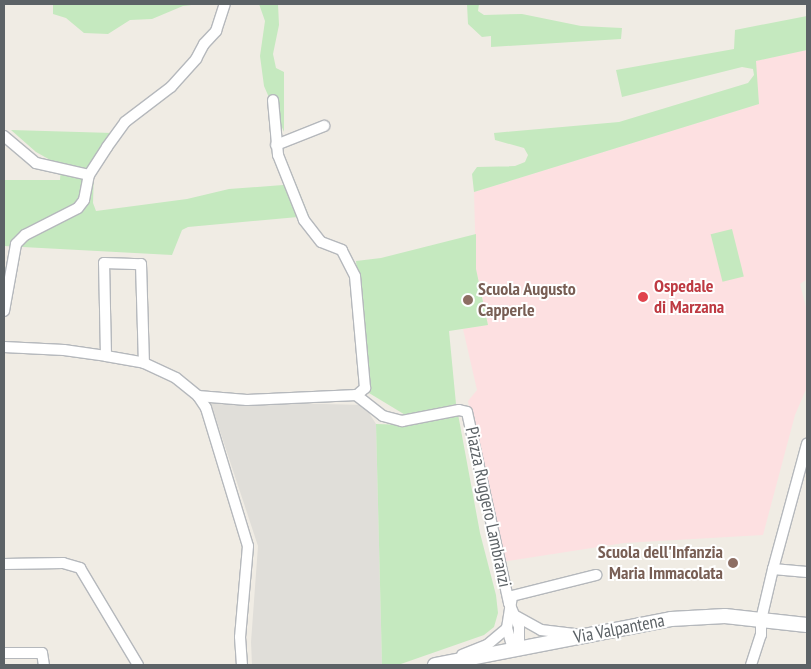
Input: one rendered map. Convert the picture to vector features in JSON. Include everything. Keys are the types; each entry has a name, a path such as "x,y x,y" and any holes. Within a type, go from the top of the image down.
{"street":[{"path":"4,311 16,244 25,235 78,208 84,200 89,175 125,122 171,87 196,59 204,44 216,31 225,4"},
{"path":"198,396 233,399 356,394 363,393 366,382 355,276 342,250 313,235 285,176 276,145 273,100"},
{"path":"276,145 324,126"},
{"path":"4,136 36,163 89,175"},
{"path":"106,356 104,263 141,264 144,363"},
{"path":"4,347 64,350 144,363 176,378 198,396 206,408 248,546 240,637 242,665"},
{"name":"Piazza Ruggero Lambranzi","path":"356,394 383,416 402,421 459,410 466,412 510,604 516,616 521,634 516,648"},
{"path":"206,408 233,399"},
{"path":"751,665 761,635 761,620 773,569 807,444"},
{"path":"4,564 63,563 80,568 138,665"},
{"path":"773,569 807,572"},
{"name":"Piazza Ruggero Lambranzi","path":"516,648 507,628 512,596 596,575"},
{"path":"516,616 542,630 584,635"},
{"name":"Via Valpantena","path":"440,664 479,660 516,648 680,618 725,616 807,625"},
{"path":"440,664 487,645 507,628"},
{"path":"4,653 42,652 44,665"}],"shaded area":[{"name":"Ospedale di Marzana","path":"807,50 807,279 800,284 807,311 807,387 795,415 763,535 624,543 501,562 468,401 477,390 463,329 488,325 476,269 474,192 759,104 755,61"},
{"path":"210,401 364,405 376,424 382,665 252,665 251,642 258,546"}],"green space":[{"path":"53,4 200,4 183,6 152,19 130,20 108,34 84,33 66,18 53,14"},
{"path":"259,4 278,4 279,25 273,54 276,68 284,72 284,132 264,86 260,56 265,21"},
{"path":"467,4 479,4 478,11 484,15 522,14 581,26 622,28 621,39 491,47 491,36 482,37 468,24"},
{"path":"807,16 807,50 756,61 759,104 474,192 472,174 477,167 515,166 525,162 528,155 524,148 495,140 494,133 619,122 748,83 754,75 753,69 742,67 622,97 616,70 734,49 735,30"},
{"path":"11,130 113,133 94,170 93,203 96,211 187,199 229,189 296,184 309,216 188,227 182,230 172,255 4,246 4,180 60,180 61,166 36,152"},
{"path":"732,229 744,277 723,282 711,234"},
{"path":"476,234 476,269 488,325 449,331 456,404 407,416 369,393 356,261 381,258"},
{"path":"458,414 480,533 496,595 498,613 494,627 484,635 398,665 382,665 376,424 409,425"}],"place":[{"name":"Ospedale di Marzana","path":"643,297"},
{"name":"Scuola Augusto Capperle","path":"468,300"},
{"name":"Scuola dell'Infanzia Maria Immacolata","path":"733,563"}]}
